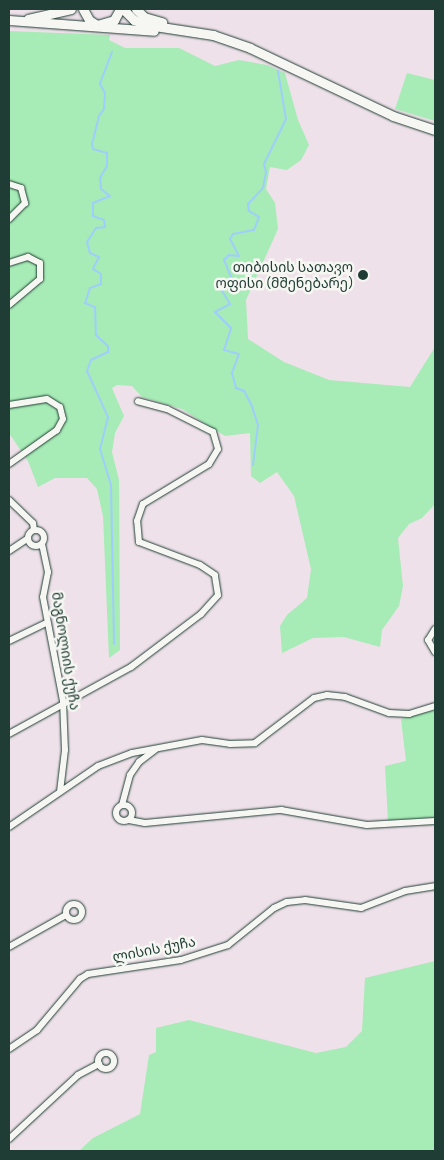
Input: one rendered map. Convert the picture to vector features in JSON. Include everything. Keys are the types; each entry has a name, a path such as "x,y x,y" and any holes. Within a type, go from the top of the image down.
{"main road":[{"path":"22,20 71,9"},
{"path":"83,9 89,20 97,25 114,20 121,9 134,20 148,25 213,35 250,48"},
{"path":"136,9 150,20 211,30 250,48 270,60"},
{"path":"9,20 97,25 203,38 270,60 393,116 435,130"}],"street":[{"path":"9,184 21,188 25,203 9,219"},
{"path":"9,263 28,257 40,263 40,279 9,305"},
{"path":"9,405 47,399 60,407 63,419 57,430 9,464"},
{"path":"9,734 63,701 131,667 201,614 218,595 215,575 200,565 139,542 137,522 143,504 208,464 218,449 213,432 167,409 138,401"},
{"path":"9,500 34,523 34,530 28,538 9,551"},
{"path":"28,538 32,545 42,544 44,534 34,530"},
{"name":"მაგნოლიის ქუჩა","path":"42,544 48,572 43,598 46,623 58,661 63,701 65,750 60,792"},
{"path":"9,641 46,623"},
{"path":"435,629 428,640 435,652"},
{"path":"9,827 98,766 132,753 202,740 230,744 255,743 305,704 327,695 345,697 389,713 409,714 435,706"},
{"path":"158,748 139,762 130,775 122,805 116,816 121,821 129,820 145,823 281,810 367,825 435,821"},
{"path":"122,805 131,810 129,820"},
{"name":"ლისის ქუჩა","path":"9,1049 37,1030 80,979 88,974 182,960 228,945 274,908 287,902 305,900 361,908 405,891 435,886"},
{"path":"9,948 66,915"},
{"path":"9,1140 78,1075 99,1064"}],"green space":[{"path":"9,31 110,35 109,40 125,48 179,48 215,66 239,60 267,65 285,73 298,120 309,145 301,160 287,170 270,167 266,189 275,203 278,229 246,300 248,339 284,362 329,380 410,387 435,347 435,504 422,518 409,524 398,538 403,586 399,606 382,630 380,647 344,637 313,638 282,653 280,626 287,615 307,598 311,569 294,496 277,472 260,483 251,476 250,433 225,436 182,409 142,397 132,386 117,385 112,388 124,416 115,433 112,452 119,480 120,650 109,658 103,516 97,489 87,478 55,478 38,487 28,461 11,436 9,436"},
{"path":"407,73 435,80 435,121 395,109"},
{"path":"435,710 435,818 388,821 385,766 406,761 401,719"},
{"path":"435,961 435,1151 79,1151 93,1138 140,1114 149,1055 156,1052 156,1028 189,1020 316,1053 346,1047 362,1031 365,978"}],"waterway":[{"path":"112,52 100,84 105,93 104,109 99,116 92,144 93,149 107,153 107,166 100,178 101,189 110,196 93,203 93,216 104,220 105,227 96,228 87,242 90,253 99,257 93,269 101,274 101,284 90,288 85,303 95,307 96,335 108,346 108,352 91,360 87,371 108,417 100,449 111,485 114,644"},
{"path":"253,465 258,425 251,404 244,391 236,388 232,373 239,354 224,350 231,328 215,312 230,304 221,289 221,286 231,277 224,260 229,255 239,256 230,239 233,234 254,230 259,217 249,211 248,204 263,188 266,172 264,164 286,119 278,71"}],"place":[{"name":"თიბისის სათავო ოფისი (მშენებარე)","path":"363,275"}]}
